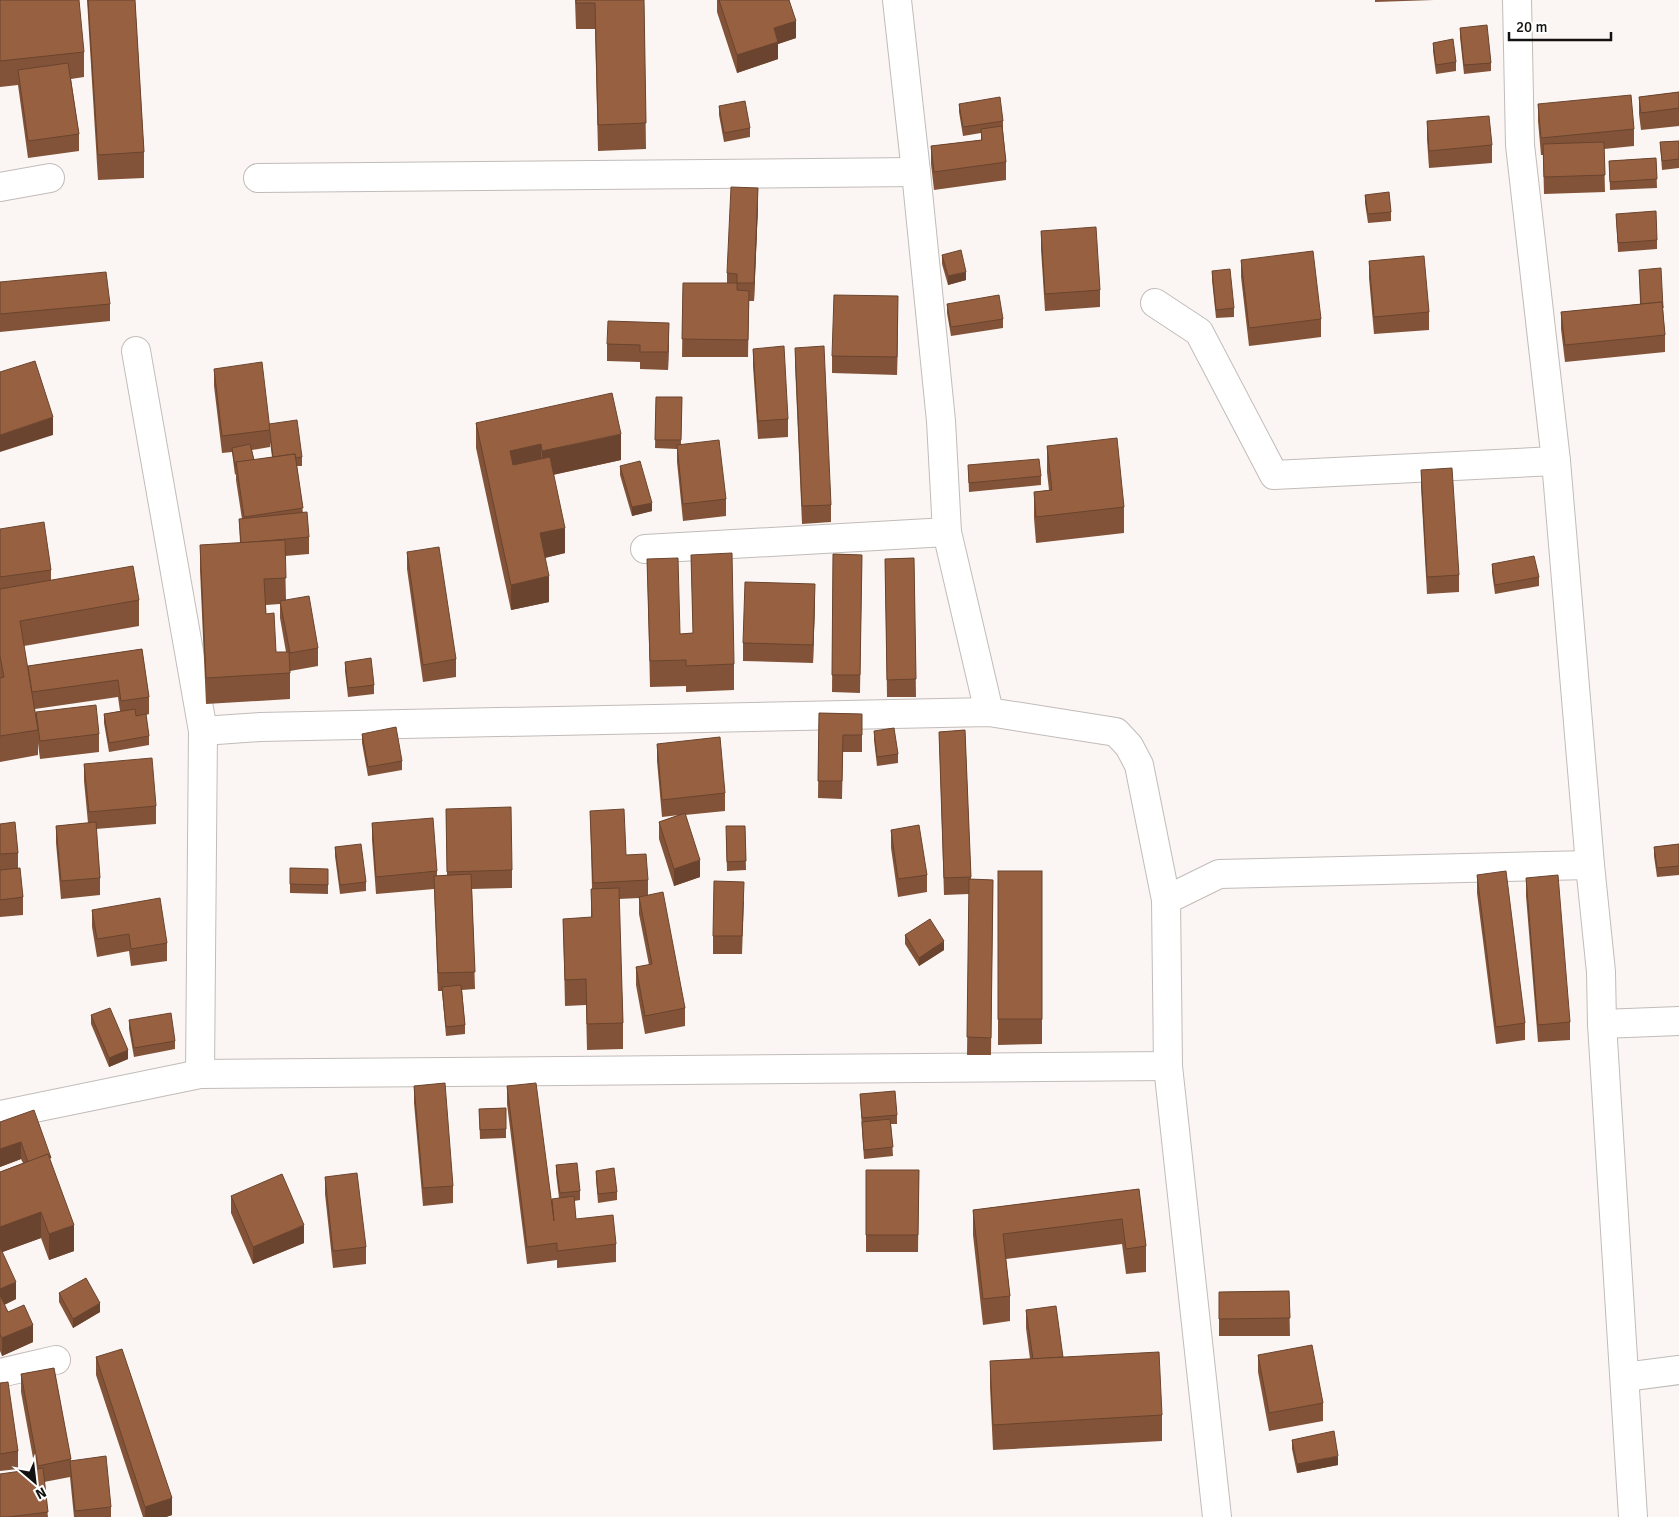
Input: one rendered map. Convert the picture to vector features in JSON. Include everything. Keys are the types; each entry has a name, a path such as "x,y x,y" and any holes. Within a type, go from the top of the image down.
{"street":[{"path":"897,0 941,421 947,532 990,712"},
{"path":"1517,0 1520,145 1556,461 1590,865 1601,972 1602,1024 1633,1517"},
{"path":"258,178 916,172"},
{"path":"0,187 50,178"},
{"path":"1155,303 1199,332 1274,475 1556,461"},
{"path":"136,351 203,731 200,1074"},
{"path":"645,549 947,532"},
{"path":"203,731 270,726 990,712 1116,732 1129,746 1139,765 1166,900 1168,1066 1217,1517"},
{"path":"1166,900 1219,874 1590,865"},
{"path":"1602,1024 1679,1021"},
{"path":"0,1115 200,1074 1168,1066"},
{"path":"0,1373 56,1360"},
{"path":"1625,1377 1679,1370"}],"building":[{"path":"0,0 79,0 84,52 0,61"},
{"path":"88,0 135,0 144,152 98,155"},
{"path":"576,0 644,0 646,123 598,125 595,3 576,3"},
{"path":"719,0 789,0 796,21 774,28 778,42 737,55"},
{"path":"1487,25 1491,63 1464,65 1460,28"},
{"path":"1453,39 1456,62 1436,65 1433,43"},
{"path":"68,63 79,134 28,141 18,70"},
{"path":"1679,92 1679,108 1641,113 1639,97"},
{"path":"1631,95 1634,129 1541,138 1538,104"},
{"path":"1000,97 1003,121 963,127 959,104"},
{"path":"745,101 750,128 724,133 719,106"},
{"path":"1489,116 1492,145 1429,151 1427,121"},
{"path":"1002,126 1006,162 934,172 931,146 982,140 981,129"},
{"path":"1679,141 1679,159 1662,161 1660,142"},
{"path":"1604,142 1605,175 1544,177 1543,144"},
{"path":"1656,158 1657,179 1610,182 1609,161"},
{"path":"731,187 758,188 754,283 737,283 737,274 727,273"},
{"path":"1389,192 1391,212 1368,214 1365,195"},
{"path":"1656,211 1657,240 1618,243 1616,214"},
{"path":"1096,227 1100,290 1045,294 1041,231"},
{"path":"961,250 966,272 948,276 942,255"},
{"path":"1313,251 1321,319 1249,328 1241,260"},
{"path":"1424,256 1429,312 1374,317 1369,261"},
{"path":"1661,268 1663,308 1662,302 1641,304 1639,270"},
{"path":"1230,269 1234,308 1216,310 1212,271"},
{"path":"106,272 110,304 0,314 0,282"},
{"path":"683,283 737,283 737,290 749,291 748,340 682,339"},
{"path":"834,295 898,296 897,357 832,356"},
{"path":"999,295 1003,319 951,327 947,304"},
{"path":"1662,302 1665,335 1565,345 1561,312"},
{"path":"608,321 669,323 668,352 640,352 640,345 607,344"},
{"path":"784,346 788,419 758,421 753,349"},
{"path":"824,346 831,505 802,506 795,348"},
{"path":"35,361 53,417 0,435 0,372"},
{"path":"262,362 270,430 222,436 214,369"},
{"path":"612,393 621,434 542,451 541,444 510,451 513,465 550,457 565,528 540,533 549,576 511,585 476,423"},
{"path":"656,397 682,397 681,440 655,440"},
{"path":"297,420 302,457 296,458 295,454 273,457 269,424"},
{"path":"1117,438 1124,507 1036,517 1034,492 1052,490 1047,446"},
{"path":"719,440 726,499 683,504 677,445"},
{"path":"250,444 254,460 236,462 235,466 232,448"},
{"path":"295,454 303,508 244,517 236,462"},
{"path":"1039,459 1041,476 969,483 968,465"},
{"path":"640,461 652,503 632,507 620,466"},
{"path":"1452,468 1459,575 1427,577 1421,470"},
{"path":"307,512 309,537 241,543 239,519"},
{"path":"44,522 51,570 0,577 0,529"},
{"path":"285,540 286,578 264,579 266,614 274,613 276,652 289,652 290,673 206,678 200,545"},
{"path":"439,547 456,659 423,665 407,552"},
{"path":"732,553 734,664 686,666 686,660 650,661 647,559 678,558 680,634 693,633 691,555"},
{"path":"833,554 862,555 860,675 832,675"},
{"path":"1534,556 1539,577 1495,585 1492,564"},
{"path":"914,558 916,679 887,680 885,559"},
{"path":"133,566 139,600 20,621 38,730 0,736 0,678 4,677 0,656 0,589"},
{"path":"745,582 815,584 813,645 743,643"},
{"path":"309,596 318,648 290,653 280,601"},
{"path":"142,649 149,697 121,701 118,680 32,692 28,666"},
{"path":"371,658 374,685 348,688 345,662"},
{"path":"96,705 99,734 40,741 36,712"},
{"path":"135,709 136,716 146,714 149,736 109,743 104,714"},
{"path":"819,713 862,714 862,735 843,735 842,781 818,781"},
{"path":"396,727 402,761 368,767 362,734"},
{"path":"894,728 898,754 877,757 874,731"},
{"path":"965,730 971,877 944,878 939,732"},
{"path":"720,737 725,793 662,800 657,744"},
{"path":"152,758 156,806 89,812 84,764"},
{"path":"511,807 512,870 447,872 446,809"},
{"path":"624,809 626,855 646,854 648,880 593,883 590,811"},
{"path":"685,813 700,860 674,869 659,822"},
{"path":"433,818 437,871 376,877 372,823"},
{"path":"15,822 18,853 0,854 0,824"},
{"path":"96,822 100,878 61,881 56,826"},
{"path":"919,825 927,875 898,879 891,830"},
{"path":"726,826 745,826 746,861 727,862"},
{"path":"361,844 366,882 340,885 335,847"},
{"path":"1679,844 1679,866 1657,868 1654,847"},
{"path":"20,868 23,897 0,900 0,870"},
{"path":"290,868 328,869 328,885 290,884"},
{"path":"998,871 1042,871 1042,1019 998,1019"},
{"path":"1506,871 1525,1023 1496,1027 1477,875"},
{"path":"471,874 475,972 438,973 434,876"},
{"path":"1558,875 1570,1022 1538,1025 1526,878"},
{"path":"969,879 993,880 991,1038 967,1037"},
{"path":"714,881 744,882 742,936 713,936"},
{"path":"619,888 623,1023 587,1024 586,979 565,980 563,919 592,917 591,889"},
{"path":"663,892 685,1008 645,1016 636,967 652,964 639,897"},
{"path":"160,898 167,943 131,949 129,934 97,939 92,910"},
{"path":"930,919 944,941 919,958 905,935"},
{"path":"461,985 465,1025 446,1027 442,987"},
{"path":"110,1008 128,1050 109,1058 91,1015"},
{"path":"171,1013 175,1041 134,1048 129,1020"},
{"path":"445,1083 453,1186 423,1188 414,1086"},
{"path":"536,1083 554,1221 552,1199 574,1196 576,1219 613,1215 616,1244 557,1251 557,1243 527,1247 507,1086"},
{"path":"895,1091 897,1115 862,1118 860,1094"},
{"path":"506,1108 506,1129 480,1130 479,1109"},
{"path":"34,1110 51,1158 48,1154 28,1162 21,1142 0,1149 0,1122"},
{"path":"890,1119 893,1147 864,1150 862,1122"},
{"path":"48,1154 74,1225 49,1234 41,1212 0,1227 0,1172"},
{"path":"577,1163 580,1191 560,1193 556,1165"},
{"path":"614,1168 617,1192 598,1194 596,1171"},
{"path":"866,1170 919,1170 918,1235 866,1235"},
{"path":"357,1173 366,1247 333,1251 325,1177"},
{"path":"282,1174 304,1225 253,1247 231,1196"},
{"path":"1139,1189 1146,1246 1126,1249 1122,1219 1003,1234 1010,1296 983,1299 973,1210"},
{"path":"0,1247 16,1282 0,1289"},
{"path":"86,1278 100,1303 73,1319 59,1293"},
{"path":"1289,1291 1290,1318 1219,1319 1219,1292"},
{"path":"0,1295 8,1312 24,1305 33,1325 2,1338 0,1334"},
{"path":"1056,1306 1063,1357 1033,1359 1026,1310"},
{"path":"1312,1345 1323,1403 1269,1413 1258,1355"},
{"path":"122,1349 172,1498 145,1507 96,1357"},
{"path":"1159,1352 1162,1415 993,1425 990,1361"},
{"path":"54,1368 71,1459 38,1466 21,1374"},
{"path":"8,1382 18,1451 0,1454 0,1383"},
{"path":"1334,1431 1338,1456 1297,1464 1292,1440"},
{"path":"106,1456 111,1507 75,1511 70,1461"},
{"path":"43,1468 48,1512 0,1517 0,1474"}]}
